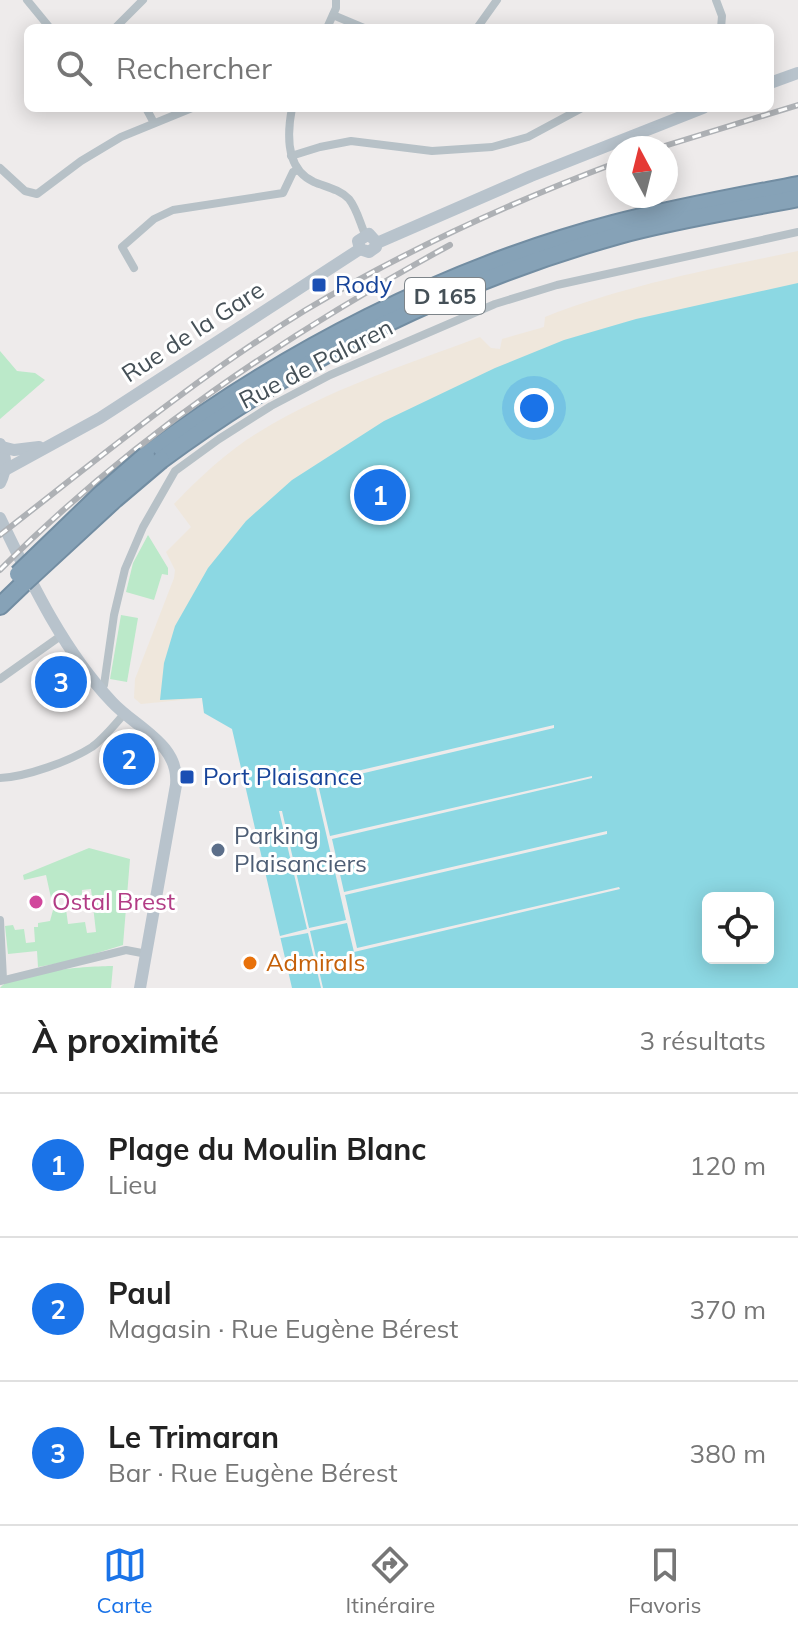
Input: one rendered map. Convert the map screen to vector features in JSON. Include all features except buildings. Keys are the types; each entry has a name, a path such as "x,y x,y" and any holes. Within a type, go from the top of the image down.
{"highway":[{"path":"742,196 798,175"},
{"name":"D 165","path":"0,591 21,578 115,499 199,415 344,331 437,287 524,251 612,224 798,185"},
{"name":"D 165","path":"153,458 259,393 454,291 522,265 621,234 798,200"},
{"name":"D 165","path":"0,606 21,578"}],"main road":[{"path":"774,82 798,73"},
{"name":"Rue de la Gare","path":"5,470 141,392 360,249 369,252 377,243 544,170 693,112"},
{"path":"360,249 358,241 365,234 373,236 377,243"},
{"path":"0,483 5,470 1,445"},
{"name":"Rue de la Gare","path":"1,445 26,449 47,446"},
{"path":"0,518 62,635 99,689 171,754 177,775 140,988"}],"street":[{"path":"27,0 47,24"},
{"path":"119,24 143,0"},
{"path":"329,24 336,0"},
{"path":"480,24 497,0"},
{"path":"716,0 721,24"},
{"path":"333,15 354,24"},
{"path":"148,112 154,123"},
{"path":"0,168 25,191 37,194 81,161 121,137 182,112"},
{"path":"292,112 289,142 298,170 306,177 338,191 350,201 365,234"},
{"path":"291,156 351,141 432,151 492,147 516,142 574,112"},
{"path":"134,268 122,247 164,213 251,196 279,195 287,188 293,172 298,170"},
{"name":"Rue de Palaren","path":"104,685 114,615 125,569 143,527 175,471 219,439 271,406 330,375 495,304 557,285 798,232"},
{"path":"0,679 62,635"},
{"path":"0,778 31,773 80,754 94,745 124,714"},
{"path":"0,920 2,980 126,950 147,954"}],"green space":[{"path":"0,351 17,371 35,373 45,380 0,419"},
{"path":"148,535 168,568 168,575 162,574 154,600 126,592 133,563"},
{"path":"121,615 138,618 127,682 110,679"},
{"path":"89,848 130,859 123,945 71,961 38,967 37,951 8,954 5,926 24,929 26,943 35,942 34,927 50,921 53,910 66,909 68,924 85,922 87,933 96,932 91,889 82,890 82,896 74,899 71,895 51,898 46,875 24,880 23,875"},
{"path":"113,966 111,988 0,988 19,977 70,968"}],"sand":[{"path":"798,251 798,396 204,713 202,698 141,704 134,698 135,679 174,578 175,570 166,552 191,527 174,504 248,439 339,391 480,337 491,348 500,349 502,339 544,327 545,317 576,306 670,279"}],"water":[{"path":"798,283 798,988 292,988 232,729 204,713 202,698 160,700 164,663 175,626 208,568 246,521 292,480 384,421 495,368 564,340 636,319"}],"pier":[{"path":"554,725 554,728 318,784 330,836 592,776 332,839 344,892 607,831 607,834 345,895 357,948 620,889 354,952 347,923 310,931 321,988 308,933 276,939 307,929 279,811 282,811 309,928 346,920 314,781"}],"railway":[{"path":"678,142 798,105"},
{"path":"0,535 187,391 304,311 458,229 606,167"},
{"path":"0,570 103,476 213,391 329,315 450,245"}],"place":[{"name":"Rody","path":"319,285"},
{"name":"Plage du Moulin Blanc","path":"380,495"},
{"name":"Le Trimaran","path":"61,682"},
{"name":"Paul","path":"129,759"},
{"name":"Port Plaisance","path":"187,777"},
{"name":"Parking Plaisanciers","path":"218,850"},
{"name":"Ostal Brest","path":"36,902"},
{"name":"Admirals","path":"250,963"}]}
